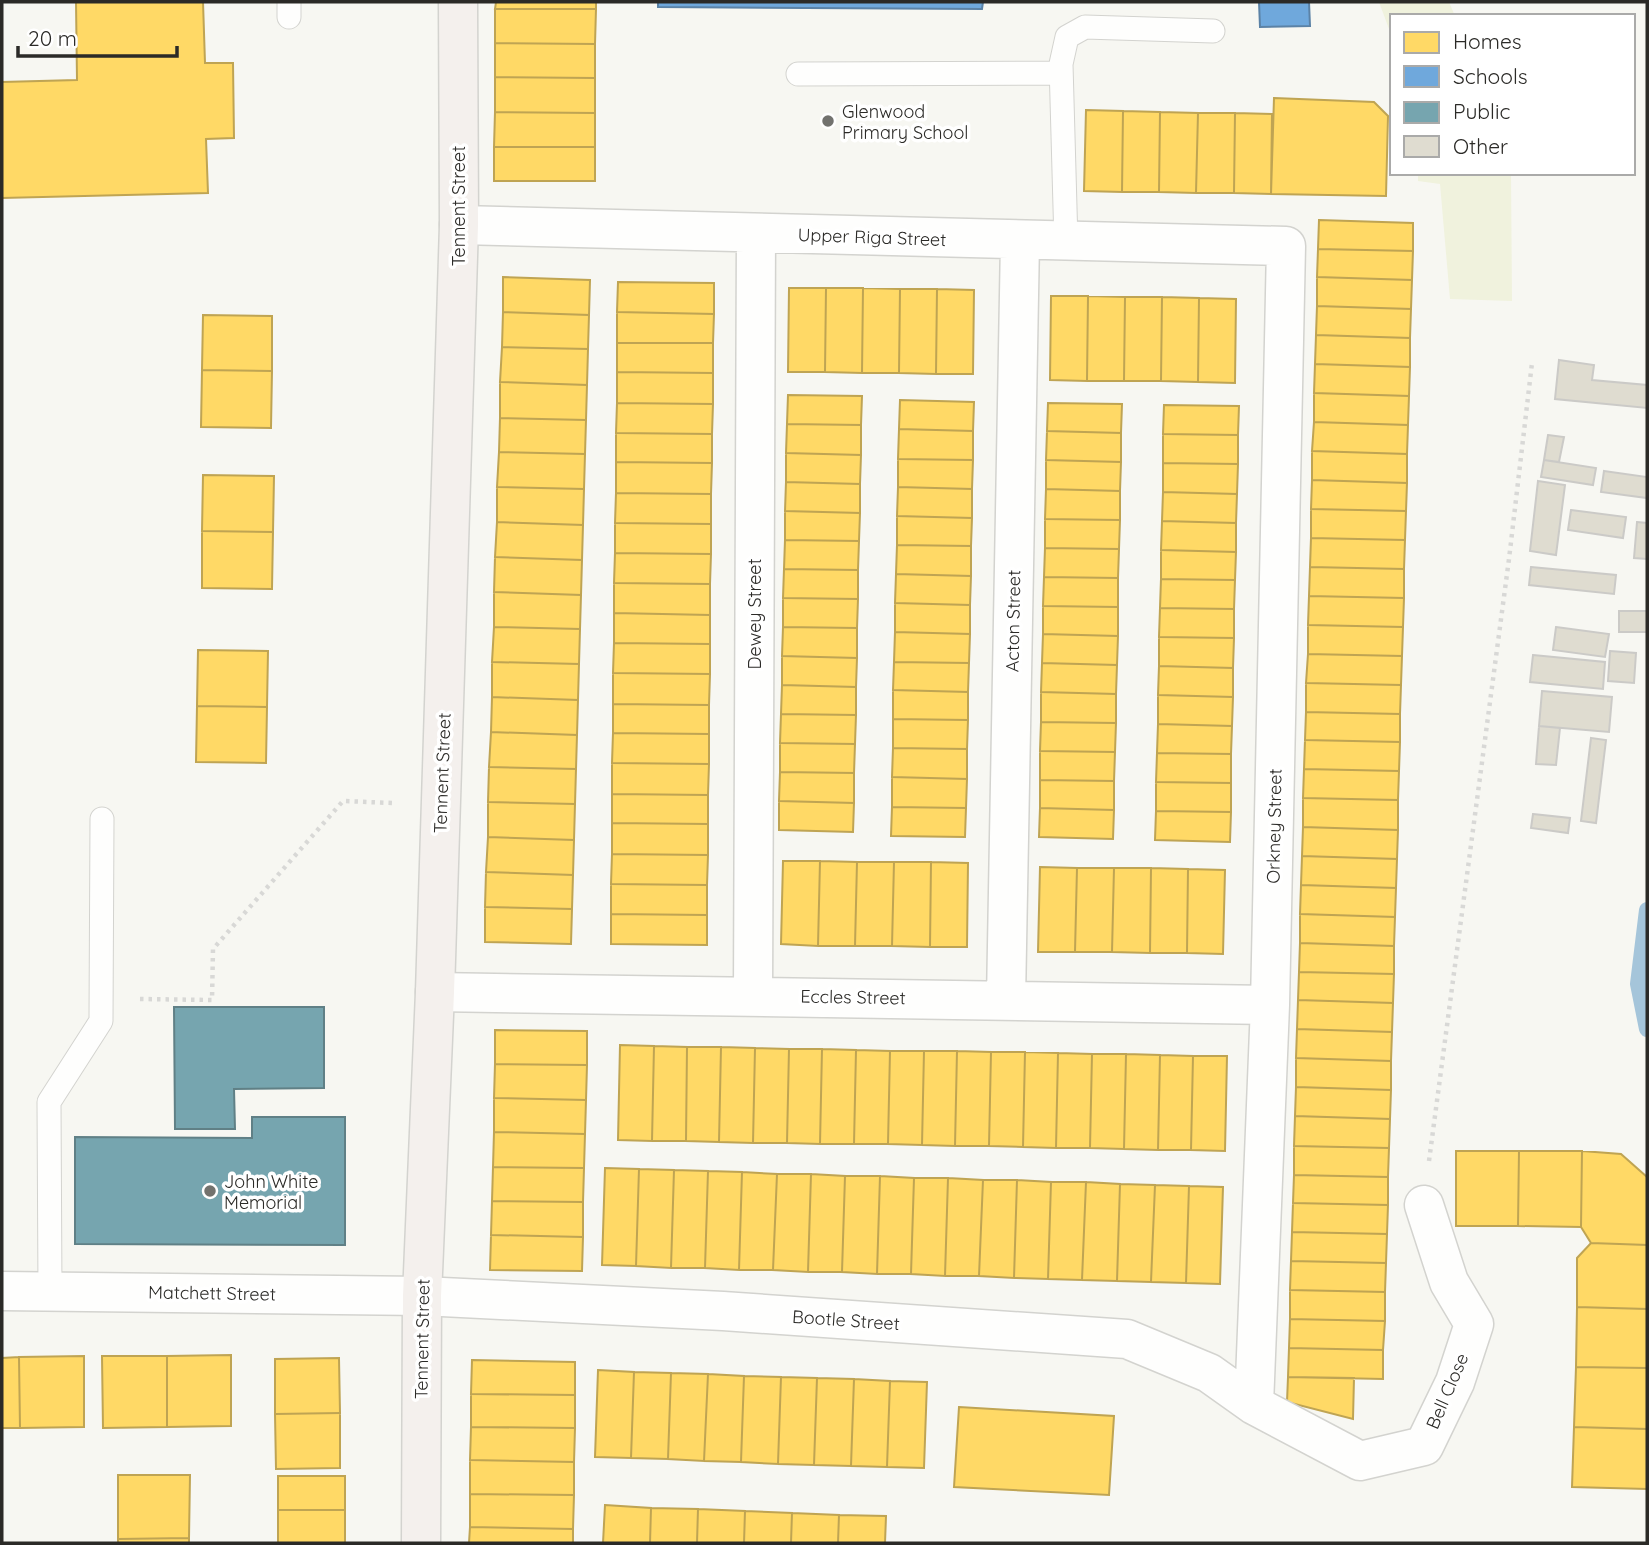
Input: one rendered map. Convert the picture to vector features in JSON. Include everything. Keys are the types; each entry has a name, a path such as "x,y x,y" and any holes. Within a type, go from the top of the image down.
{"street":[{"name":"Tennent Street","path":"421,1543 422,1296 435,992 459,225 458,2"},
{"name":"Upper Riga Street","path":"459,225 1066,243 1286,246"},
{"name":"Dewey Street","path":"753,995 756,233"},
{"name":"Acton Street","path":"1006,1000 1020,241"},
{"name":"Orkney Street","path":"1254,1405 1270,1005 1286,246"},
{"name":"Eccles Street","path":"435,992 1270,1005"},
{"name":"Bell Close","path":"1254,1405 1360,1461 1423,1446 1455,1382 1474,1324 1449,1282 1424,1205"},
{"name":"Matchett Street","path":"2,1291 422,1296"},
{"name":"Bootle Street","path":"422,1296 723,1311 1127,1339 1209,1373 1254,1405"}],"lane":[{"path":"1066,243 1061,72 1067,37 1085,27 1213,31"},
{"path":"798,74 1061,72"},
{"path":"50,1291 49,1102 101,1021 102,819"}],"path":[{"path":"1424,1205 1509,559 1532,363"},
{"path":"101,999 212,1000 213,949 343,801 441,804"}],"green space":[{"path":"1379,2 1449,2 1454,14 1390,14 1390,32"},
{"path":"1418,175 1511,175 1512,301 1450,299 1440,184 1418,181"}],"building: Homes":[{"path":"76,2 203,2 205,63 233,63 234,138 206,139 208,193 2,198 2,82 77,80"},
{"path":"496,2 596,2 596,9 495,9"},
{"path":"495,9 596,9 595,44 495,43"},
{"path":"495,43 595,44 595,78 495,77"},
{"path":"495,77 595,78 595,113 495,112"},
{"path":"1274,98 1374,102 1388,116 1386,196 1271,194"},
{"path":"1086,110 1123,111 1122,192 1084,191"},
{"path":"1123,111 1160,112 1159,192 1122,192"},
{"path":"495,112 595,113 595,147 494,147"},
{"path":"1160,112 1198,113 1196,193 1159,192"},
{"path":"1198,113 1235,113 1234,193 1196,193"},
{"path":"1235,113 1272,114 1271,194 1234,193"},
{"path":"494,147 595,147 595,181 494,181"},
{"path":"1319,220 1413,223 1413,251 1318,249"},
{"path":"1318,249 1413,251 1412,280 1317,277"},
{"path":"503,277 590,280 589,315 503,312"},
{"path":"1317,277 1412,280 1411,309 1317,306"},
{"path":"618,282 714,283 714,314 617,312"},
{"path":"789,288 826,288 825,372 788,372"},
{"path":"826,288 863,288 862,373 825,372"},
{"path":"863,288 900,289 899,373 862,373"},
{"path":"900,289 937,289 936,374 899,373"},
{"path":"937,289 974,290 973,374 936,374"},
{"path":"1051,296 1088,296 1087,381 1050,380"},
{"path":"1088,296 1125,297 1124,381 1087,381"},
{"path":"1125,297 1162,297 1161,381 1124,381"},
{"path":"1162,297 1199,298 1198,382 1161,381"},
{"path":"1199,298 1236,299 1235,383 1198,382"},
{"path":"1317,306 1411,309 1410,338 1316,335"},
{"path":"503,312 589,315 588,349 502,347"},
{"path":"617,312 714,314 713,343 617,343"},
{"path":"203,315 272,316 272,371 202,370"},
{"path":"1316,335 1410,338 1410,367 1315,364"},
{"path":"617,343 713,343 713,373 617,372"},
{"path":"502,347 588,349 587,385 500,382"},
{"path":"1315,364 1410,367 1409,396 1314,393"},
{"path":"202,370 272,371 271,428 201,427"},
{"path":"617,372 713,373 713,404 617,403"},
{"path":"500,382 587,385 586,420 500,418"},
{"path":"1314,393 1409,396 1408,425 1314,422"},
{"path":"788,395 862,396 861,425 787,424"},
{"path":"900,400 974,402 973,431 899,429"},
{"path":"617,403 713,404 712,434 616,433"},
{"path":"1048,403 1122,404 1121,433 1047,431"},
{"path":"1164,405 1239,406 1238,435 1163,434"},
{"path":"500,418 586,420 585,454 499,452"},
{"path":"1314,422 1408,425 1407,454 1312,451"},
{"path":"787,424 861,425 861,455 786,453"},
{"path":"899,429 973,431 973,460 898,459"},
{"path":"1047,431 1121,433 1121,462 1046,460"},
{"path":"616,433 712,434 712,463 616,462"},
{"path":"1163,434 1238,435 1238,464 1163,463"},
{"path":"1312,451 1407,454 1407,483 1312,480"},
{"path":"499,452 585,454 584,489 497,487"},
{"path":"786,453 861,455 860,484 786,482"},
{"path":"898,459 973,460 972,489 898,487"},
{"path":"1046,460 1121,462 1120,491 1046,489"},
{"path":"616,462 712,463 711,494 616,493"},
{"path":"1163,463 1238,464 1237,494 1163,492"},
{"path":"203,475 274,476 273,532 202,531"},
{"path":"1312,480 1407,483 1406,511 1311,509"},
{"path":"786,482 860,484 860,513 785,511"},
{"path":"497,487 584,489 583,525 497,522"},
{"path":"898,487 972,489 972,518 897,516"},
{"path":"1046,489 1120,491 1120,520 1045,519"},
{"path":"1163,492 1237,494 1236,523 1162,521"},
{"path":"616,493 711,494 711,524 615,523"},
{"path":"1311,509 1406,511 1405,540 1311,538"},
{"path":"785,511 860,513 859,541 785,540"},
{"path":"897,516 972,518 971,546 897,545"},
{"path":"1045,519 1120,520 1119,549 1045,548"},
{"path":"1162,521 1236,523 1236,552 1161,550"},
{"path":"497,522 583,525 582,560 495,557"},
{"path":"615,523 711,524 711,554 615,553"},
{"path":"202,531 273,532 272,589 202,588"},
{"path":"1311,538 1405,540 1404,569 1310,567"},
{"path":"785,540 859,541 858,570 784,569"},
{"path":"897,545 971,546 971,576 896,574"},
{"path":"1045,548 1119,549 1118,578 1044,577"},
{"path":"1161,550 1236,552 1235,580 1161,579"},
{"path":"615,553 711,554 710,584 614,583"},
{"path":"495,557 582,560 581,595 494,592"},
{"path":"1310,567 1404,569 1404,598 1309,596"},
{"path":"784,569 858,570 858,599 783,598"},
{"path":"896,574 971,576 970,605 895,603"},
{"path":"1044,577 1118,578 1118,607 1043,606"},
{"path":"1161,579 1235,580 1234,609 1160,608"},
{"path":"614,583 710,584 710,615 614,613"},
{"path":"494,592 581,595 580,629 494,627"},
{"path":"1309,596 1404,598 1403,627 1308,625"},
{"path":"783,598 858,599 857,628 783,627"},
{"path":"895,603 970,605 970,634 895,632"},
{"path":"1043,606 1118,607 1118,636 1043,634"},
{"path":"1160,608 1234,609 1234,638 1159,637"},
{"path":"614,613 710,615 710,644 614,643"},
{"path":"1308,625 1403,627 1402,656 1308,654"},
{"path":"494,627 580,629 579,664 492,662"},
{"path":"783,627 857,628 857,658 782,656"},
{"path":"895,632 970,634 969,663 894,662"},
{"path":"1043,634 1118,636 1117,665 1042,663"},
{"path":"1159,637 1234,638 1233,668 1159,666"},
{"path":"614,643 710,644 710,674 613,673"},
{"path":"198,650 268,651 267,707 197,706"},
{"path":"1308,654 1402,656 1401,685 1306,683"},
{"path":"782,656 857,658 856,687 782,685"},
{"path":"492,662 579,664 578,700 492,697"},
{"path":"894,662 969,663 968,692 893,690"},
{"path":"1042,663 1117,665 1116,694 1041,692"},
{"path":"1159,666 1233,668 1233,697 1158,695"},
{"path":"613,673 710,674 709,705 613,704"},
{"path":"1306,683 1401,685 1400,714 1306,712"},
{"path":"782,685 856,687 856,715 781,714"},
{"path":"893,690 968,692 968,720 893,719"},
{"path":"1041,692 1116,694 1116,723 1041,722"},
{"path":"1158,695 1233,697 1232,726 1158,724"},
{"path":"492,697 578,700 577,735 491,732"},
{"path":"613,704 709,705 709,734 613,733"},
{"path":"197,706 267,707 266,763 196,762"},
{"path":"1306,712 1400,714 1400,742 1305,740"},
{"path":"781,714 856,715 855,744 780,743"},
{"path":"893,719 968,720 967,749 893,748"},
{"path":"1041,722 1116,723 1115,752 1040,751"},
{"path":"1158,724 1232,726 1231,754 1157,753"},
{"path":"491,732 577,735 576,769 489,767"},
{"path":"613,733 709,734 709,764 612,763"},
{"path":"1305,740 1400,742 1399,771 1304,769"},
{"path":"780,743 855,744 854,773 780,772"},
{"path":"893,748 967,749 967,779 892,777"},
{"path":"1040,751 1115,752 1114,781 1040,780"},
{"path":"1157,753 1231,754 1231,783 1156,782"},
{"path":"612,763 709,764 708,795 612,794"},
{"path":"489,767 576,769 575,804 488,802"},
{"path":"1304,769 1399,771 1398,800 1303,798"},
{"path":"780,772 854,773 854,803 779,801"},
{"path":"892,777 967,779 966,808 892,807"},
{"path":"1040,780 1114,781 1114,810 1040,808"},
{"path":"1156,782 1231,783 1231,812 1156,811"},
{"path":"612,794 708,795 708,824 612,823"},
{"path":"1303,798 1398,800 1398,830 1303,827"},
{"path":"779,801 854,803 853,832 779,830"},
{"path":"488,802 575,804 574,840 488,837"},
{"path":"892,807 966,808 965,837 891,836"},
{"path":"1040,808 1114,810 1113,839 1039,837"},
{"path":"1156,811 1231,812 1230,842 1155,840"},
{"path":"612,823 708,824 708,855 612,854"},
{"path":"1303,827 1398,830 1397,859 1302,856"},
{"path":"488,837 574,840 573,875 486,872"},
{"path":"612,854 708,855 707,885 611,884"},
{"path":"1302,856 1397,859 1396,888 1301,885"},
{"path":"783,861 820,861 818,946 781,944"},
{"path":"820,861 857,862 855,946 818,946"},
{"path":"857,862 894,862 892,946 855,946"},
{"path":"894,862 931,862 930,947 892,946"},
{"path":"931,862 968,863 967,947 930,947"},
{"path":"1040,867 1077,868 1075,952 1038,952"},
{"path":"1077,868 1114,868 1112,952 1075,952"},
{"path":"1114,868 1151,868 1150,953 1112,952"},
{"path":"1151,868 1188,869 1187,953 1150,953"},
{"path":"1188,869 1225,870 1223,954 1187,953"},
{"path":"486,872 573,875 572,909 485,907"},
{"path":"611,884 707,885 707,915 611,914"},
{"path":"1301,885 1396,888 1395,917 1300,914"},
{"path":"485,907 572,909 571,944 485,942"},
{"path":"611,914 707,915 707,945 611,944"},
{"path":"1300,914 1395,917 1394,946 1300,943"},
{"path":"1300,943 1394,946 1394,974 1299,972"},
{"path":"1299,972 1394,974 1393,1003 1298,1000"},
{"path":"1298,1000 1393,1003 1392,1032 1297,1029"},
{"path":"1297,1029 1392,1032 1391,1061 1296,1058"},
{"path":"495,1030 587,1031 587,1065 495,1064"},
{"path":"620,1045 654,1046 652,1141 618,1140"},
{"path":"654,1046 687,1047 686,1141 652,1141"},
{"path":"687,1047 721,1047 719,1142 686,1141"},
{"path":"721,1047 755,1048 753,1143 719,1142"},
{"path":"755,1048 789,1049 787,1143 753,1143"},
{"path":"789,1049 822,1049 820,1144 787,1143"},
{"path":"822,1049 856,1050 854,1144 820,1144"},
{"path":"856,1050 890,1051 888,1144 854,1144"},
{"path":"890,1051 924,1051 922,1145 888,1144"},
{"path":"924,1051 957,1051 955,1146 922,1145"},
{"path":"957,1051 991,1052 989,1146 955,1146"},
{"path":"991,1052 1025,1052 1023,1147 989,1146"},
{"path":"1025,1052 1058,1053 1056,1148 1023,1147"},
{"path":"1058,1053 1092,1054 1090,1148 1056,1148"},
{"path":"1092,1054 1126,1054 1124,1149 1090,1148"},
{"path":"1126,1054 1160,1055 1158,1150 1124,1149"},
{"path":"1160,1055 1193,1056 1191,1150 1158,1150"},
{"path":"1193,1056 1227,1056 1225,1151 1191,1150"},
{"path":"1296,1058 1391,1061 1391,1090 1296,1087"},
{"path":"495,1064 587,1065 586,1100 494,1098"},
{"path":"1296,1087 1391,1090 1390,1119 1295,1116"},
{"path":"494,1098 586,1100 585,1134 494,1132"},
{"path":"1295,1116 1390,1119 1389,1148 1294,1146"},
{"path":"494,1132 585,1134 584,1168 493,1167"},
{"path":"1294,1146 1389,1148 1388,1177 1294,1175"},
{"path":"1456,1151 1519,1151 1518,1226 1456,1226"},
{"path":"1519,1151 1582,1151 1581,1227 1518,1226"},
{"path":"1582,1151 1621,1154 1647,1177 1647,1245 1591,1243 1581,1227"},
{"path":"493,1167 584,1168 583,1202 492,1201"},
{"path":"605,1168 639,1169 636,1266 602,1265"},
{"path":"639,1169 674,1170 671,1268 636,1266"},
{"path":"674,1170 708,1171 705,1268 671,1268"},
{"path":"708,1171 742,1172 739,1270 705,1268"},
{"path":"742,1172 777,1174 773,1270 739,1270"},
{"path":"777,1174 811,1174 808,1272 773,1270"},
{"path":"811,1174 845,1176 842,1272 808,1272"},
{"path":"1294,1175 1388,1177 1388,1205 1293,1203"},
{"path":"845,1176 880,1176 877,1274 842,1272"},
{"path":"880,1176 914,1178 911,1274 877,1274"},
{"path":"914,1178 948,1178 945,1276 911,1274"},
{"path":"948,1178 983,1180 979,1276 945,1276"},
{"path":"983,1180 1017,1180 1014,1278 979,1276"},
{"path":"1017,1180 1051,1182 1048,1279 1014,1278"},
{"path":"1051,1182 1086,1182 1082,1280 1048,1279"},
{"path":"1086,1182 1120,1184 1117,1281 1082,1280"},
{"path":"1120,1184 1155,1185 1151,1282 1117,1281"},
{"path":"1155,1185 1189,1186 1186,1283 1151,1282"},
{"path":"1189,1186 1223,1187 1220,1284 1186,1283"},
{"path":"492,1201 583,1202 583,1237 491,1235"},
{"path":"1293,1203 1388,1205 1387,1234 1292,1232"},
{"path":"1292,1232 1387,1234 1386,1263 1291,1261"},
{"path":"491,1235 583,1237 582,1271 490,1270"},
{"path":"1591,1243 1647,1245 1647,1309 1577,1307 1577,1258"},
{"path":"1291,1261 1386,1263 1385,1292 1290,1290"},
{"path":"1290,1290 1385,1292 1385,1321 1290,1319"},
{"path":"1577,1307 1647,1309 1647,1368 1576,1367"},
{"path":"1290,1319 1385,1321 1383,1350 1289,1348"},
{"path":"1289,1348 1383,1350 1383,1379 1288,1377"},
{"path":"231,1355 231,1426 167,1427 167,1356"},
{"path":"84,1356 84,1427 20,1428 19,1357"},
{"path":"102,1356 167,1356 167,1427 103,1428"},
{"path":"19,1357 20,1428 2,1428 2,1358"},
{"path":"339,1358 340,1413 275,1414 275,1359"},
{"path":"472,1360 575,1362 575,1395 471,1394"},
{"path":"1576,1367 1647,1368 1647,1429 1574,1427"},
{"path":"598,1370 634,1372 631,1458 595,1457"},
{"path":"634,1372 671,1373 668,1459 631,1458"},
{"path":"671,1373 708,1374 704,1461 668,1459"},
{"path":"708,1374 744,1376 741,1462 704,1461"},
{"path":"744,1376 781,1377 778,1464 741,1462"},
{"path":"781,1377 817,1378 814,1465 778,1464"},
{"path":"1288,1377 1354,1378 1353,1419 1287,1402"},
{"path":"817,1378 854,1379 851,1466 814,1465"},
{"path":"854,1379 890,1381 887,1467 851,1466"},
{"path":"890,1381 927,1382 924,1468 887,1467"},
{"path":"471,1394 575,1395 575,1428 471,1427"},
{"path":"959,1407 1114,1416 1109,1495 954,1487"},
{"path":"340,1413 340,1468 276,1469 275,1414"},
{"path":"471,1427 575,1428 574,1462 470,1460"},
{"path":"1574,1427 1647,1429 1647,1489 1572,1487"},
{"path":"470,1460 574,1462 574,1495 470,1494"},
{"path":"118,1475 190,1475 189,1538 118,1539"},
{"path":"278,1476 345,1476 345,1510 278,1510"},
{"path":"470,1494 574,1495 573,1529 470,1527"},
{"path":"605,1505 651,1508 650,1543 603,1543"},
{"path":"651,1508 698,1509 697,1543 650,1543"},
{"path":"698,1509 745,1511 744,1543 697,1543"},
{"path":"278,1510 345,1510 345,1543 278,1543"},
{"path":"745,1511 792,1513 791,1543 744,1543"},
{"path":"792,1513 839,1515 838,1543 791,1543"},
{"path":"839,1515 886,1516 885,1543 838,1543"},
{"path":"470,1527 573,1529 573,1543 469,1543"},
{"path":"189,1538 189,1543 118,1543 118,1539"}],"building: Schools":[{"path":"658,2 983,2 982,9 658,7"},
{"path":"1259,2 1309,2 1310,26 1260,27"}],"building: Public":[{"path":"174,1007 324,1007 324,1088 234,1089 235,1129 175,1129"},
{"name":"John White Memorial","path":"252,1117 345,1117 345,1245 75,1244 75,1137 252,1138"}],"building: Other":[{"path":"1559,360 1594,365 1592,380 1647,385 1647,408 1555,399"},
{"path":"1548,435 1564,437 1559,462 1544,460"},
{"path":"1544,460 1596,468 1593,485 1541,477"},
{"path":"1604,471 1647,477 1647,498 1601,492"},
{"path":"1538,481 1565,485 1556,555 1530,551"},
{"path":"1571,510 1626,517 1623,538 1568,530"},
{"path":"1637,522 1647,523 1647,559 1634,558"},
{"path":"1531,567 1616,575 1614,594 1529,585"},
{"path":"1619,611 1647,611 1647,632 1619,632"},
{"path":"1556,627 1609,634 1605,657 1553,650"},
{"path":"1610,651 1636,653 1634,683 1608,681"},
{"path":"1533,655 1605,662 1603,689 1530,682"},
{"path":"1542,691 1612,697 1609,732 1539,726"},
{"path":"1539,726 1560,728 1556,765 1536,764"},
{"path":"1591,738 1606,740 1596,823 1581,821"},
{"path":"1533,814 1570,818 1568,833 1531,828"}],"waterway":[{"path":"1647,910 1638,984 1647,1029"}],"place":[{"name":"Glenwood Primary School","path":"828,121"},
{"name":"John White Memorial","path":"210,1191"}]}
